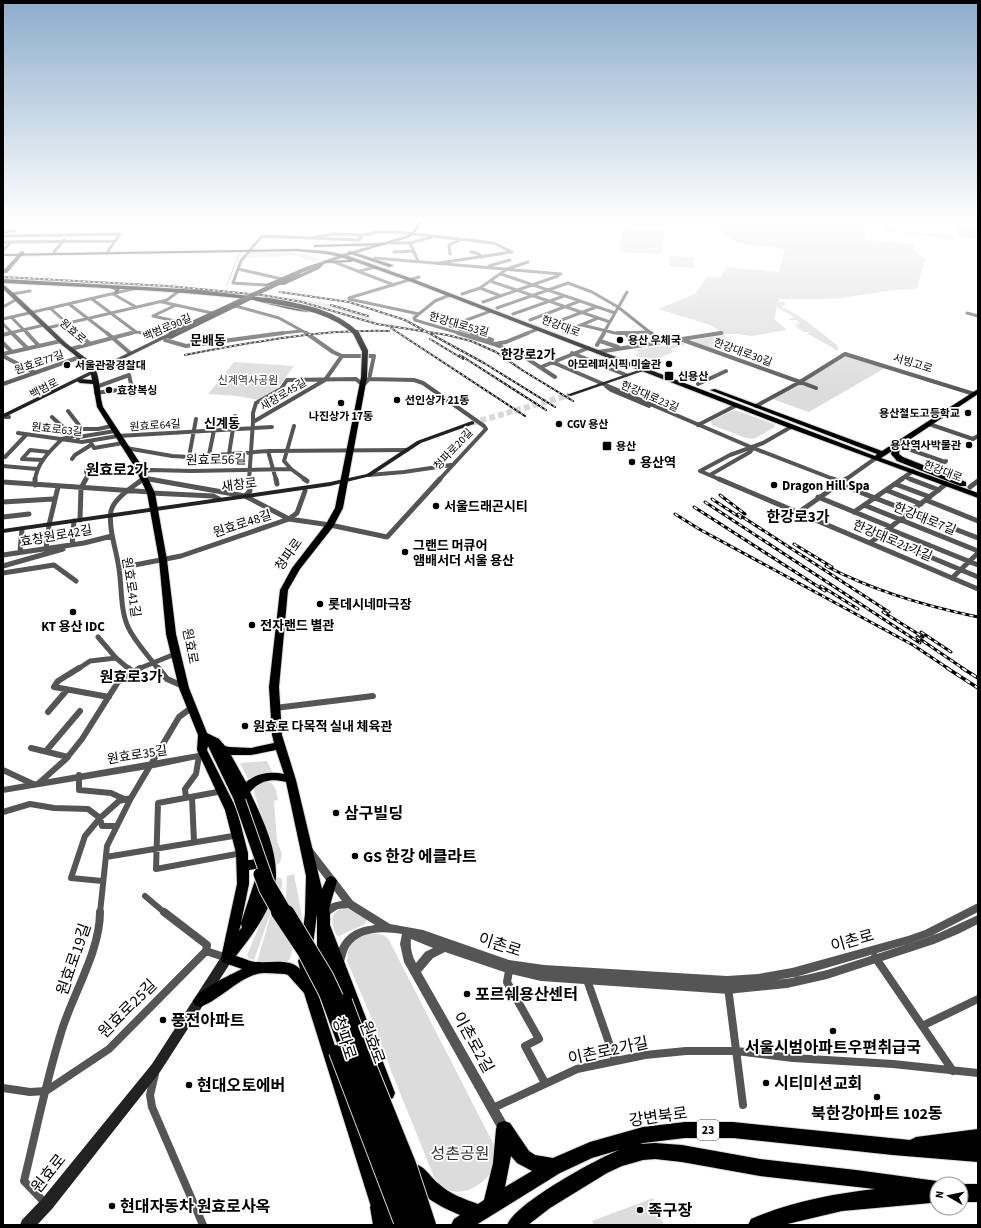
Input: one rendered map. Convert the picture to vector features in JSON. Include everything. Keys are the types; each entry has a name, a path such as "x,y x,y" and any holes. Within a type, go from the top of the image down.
{"highway":[{"path":"418,1174 426,1186 439,1196 455,1204 485,1208 502,1163 504,1129"},
{"path":"504,1129 518,1153 528,1162 542,1166 554,1167"},
{"name":"강변북로","path":"460,1225 485,1208 554,1167 590,1150 643,1135 685,1130 733,1130 893,1147 978,1154"},
{"path":"893,1147 978,1137"},
{"path":"516,1225 522,1218 540,1205 602,1166 625,1156 644,1152 658,1151 804,1174 864,1179 929,1189"},
{"path":"757,1225 812,1208 881,1196 929,1194"},
{"path":"379,1207 382,1225"}],"main road":[{"path":"266,285 284,278"},
{"name":"백범로","path":"4,418 76,382 109,363 291,278"},
{"path":"280,280 282,284 296,278"},
{"name":"한강대로","path":"406,278 588,348 598,346 645,369 791,427 880,456 909,463 978,490"},
{"name":"한강대로","path":"420,278 756,406 880,456 913,471 978,496"},
{"path":"280,280 292,280"},
{"name":"청파로","path":"3,281 137,288 255,298 321,313 338,319 351,327 360,336 365,348 366,378 363,385 339,508 330,525 296,568 284,590 274,687 276,735 291,780 312,876 323,917"},
{"name":"원효로","path":"3,286 61,341 89,364 93,371 100,407 125,446 151,493 163,560 171,634 183,686 203,735 202,756 223,792 231,810 239,835 242,858 241,896 227,958"},
{"path":"112,287 118,289 115,293"},
{"path":"230,304 240,299 233,296"},
{"path":"255,298 268,299 315,310 309,311 263,302 255,298"},
{"name":"백범로90길","path":"140,349 165,340 255,298"},
{"name":"백범로90길","path":"140,349 146,344 160,337 230,304"},
{"path":"89,364 100,365 109,363"},
{"path":"569,395 652,367"},
{"path":"76,382 96,387"},
{"name":"서빙고로","path":"880,456 976,392"},
{"name":"새창로","path":"3,531 245,496 369,475 429,437 472,423"},
{"path":"897,446 895,454 900,459 909,463"},
{"path":"203,735 240,798 265,890 304,951 326,993 412,1225"},
{"name":"원효로","path":"203,735 219,744 222,749 268,881 326,976 341,1008 422,1225"},
{"path":"222,749 240,753 280,745"},
{"path":"240,798 254,780 264,777 282,776 291,780"},
{"name":"원효로","path":"27,1225 47,1204 156,1068 227,958 242,938 264,899 270,878 270,861 268,850 240,798"},
{"path":"242,938 263,874 264,856 262,837"},
{"path":"242,858 254,865 262,861 264,856"},
{"name":"청파로","path":"312,876 311,914 305,960 310,990 379,1207"},
{"path":"331,881 323,917 323,953 346,1001 369,1065 394,1124 424,1205 429,1225"},
{"path":"323,917 338,964 418,1174 422,1193 420,1205 413,1214 404,1218 394,1219 386,1216 379,1207"},
{"path":"227,958 256,968 286,968 293,971 310,990"},
{"path":"305,960 336,1052 402,1225"},
{"path":"200,1001 223,985 256,968"}],"street":[{"path":"235,278 233,283 266,285"},
{"path":"274,278 280,280"},
{"path":"378,278 395,285"},
{"path":"418,278 349,298 418,314"},
{"path":"462,294 480,288 494,278"},
{"path":"513,278 615,313"},
{"path":"483,302 550,278"},
{"path":"490,281 610,322"},
{"path":"497,308 568,283 592,292 618,307 662,342"},
{"path":"3,319 137,288"},
{"path":"480,288 502,296"},
{"path":"12,294 30,291"},
{"path":"3,335 66,323 167,300 179,291"},
{"path":"620,348 598,346 627,292"},
{"path":"115,293 136,307"},
{"name":"한강대로53길","path":"450,295 440,299 414,318 420,322 494,344"},
{"path":"513,314 564,296"},
{"path":"92,298 136,332"},
{"path":"3,307 17,299"},
{"path":"530,320 580,301"},
{"name":"백범로90길","path":"159,302 212,313"},
{"path":"69,304 88,317 130,353"},
{"path":"230,304 279,318 316,339 333,352 342,356 374,356 366,378"},
{"path":"176,305 153,316 188,324"},
{"path":"546,326 596,307"},
{"path":"50,308 90,344"},
{"path":"490,311 450,326 501,342"},
{"path":"967,313 978,316"},
{"path":"11,317 39,346"},
{"path":"564,332 598,318"},
{"path":"3,324 27,348"},
{"path":"582,325 604,333 627,335 650,332"},
{"path":"494,344 538,329"},
{"path":"165,340 186,346 301,331"},
{"path":"70,349 136,332 149,333 160,337"},
{"path":"608,350 722,333"},
{"path":"627,335 640,345"},
{"name":"한강대로30길","path":"680,339 816,388"},
{"path":"3,355 61,341"},
{"path":"3,342 12,352"},
{"path":"494,344 523,356 555,377"},
{"path":"541,367 588,348"},
{"path":"572,354 626,376"},
{"name":"서빙고로","path":"800,382 845,354 976,392"},
{"path":"3,355 35,373"},
{"path":"325,380 342,356"},
{"name":"원효로77길","path":"3,384 80,357"},
{"path":"552,362 603,383"},
{"path":"698,384 726,371"},
{"path":"96,387 129,376 132,388 131,395"},
{"name":"청파로20길","path":"330,525 387,537 451,465 486,429 484,426 423,383 414,380 366,378"},
{"path":"254,422 253,413 256,403 280,389 287,380 356,379 363,385"},
{"name":"새창로45길","path":"245,496 250,491 249,470 254,422 325,380"},
{"path":"756,406 800,382"},
{"name":"한강대로23길","path":"603,383 612,390 698,425 739,444 753,448 876,498"},
{"path":"96,387 132,388"},
{"path":"698,425 735,406"},
{"path":"68,411 82,429"},
{"path":"228,454 235,416"},
{"path":"52,417 65,430 75,432 82,429 115,431"},
{"name":"원효로64길","path":"194,431 196,419"},
{"path":"929,424 974,439 978,436"},
{"path":"294,426 284,461 291,469 307,481"},
{"name":"원효로64길","path":"115,431 194,431 272,427"},
{"path":"753,448 750,452 710,475 700,471 730,455 753,448 791,427"},
{"path":"208,455 214,430"},
{"path":"78,439 115,431"},
{"name":"원효로63길","path":"18,433 60,440 78,439 90,443 115,431"},
{"path":"188,456 194,431"},
{"path":"3,457 5,457 26,435"},
{"path":"35,485 34,474 42,460 60,440"},
{"path":"72,459 75,454 90,443 94,448 125,446 172,456 286,450 407,450"},
{"path":"897,446 947,461 931,471"},
{"path":"42,460 22,459 30,450 49,452"},
{"name":"새창로","path":"268,451 268,458 273,466 272,468 277,484"},
{"path":"799,512 818,497 880,456"},
{"name":"새창로","path":"369,475 408,472 451,465"},
{"path":"3,466 37,469"},
{"name":"원효로56길","path":"142,475 152,470 192,471 272,468 291,469"},
{"path":"72,545 81,488 88,475 87,469"},
{"path":"854,512 913,471"},
{"path":"111,515 111,511 116,502 142,475 245,496 289,519 297,513 305,491"},
{"name":"한강대로21가길","path":"710,475 978,589"},
{"path":"905,477 939,490"},
{"path":"970,487 978,480"},
{"path":"3,482 58,487 213,496 219,499"},
{"path":"895,484 926,501"},
{"path":"870,543 902,520 946,484"},
{"path":"46,549 54,499 58,487"},
{"path":"886,490 926,501"},
{"path":"818,497 978,565"},
{"name":"한강대로7길","path":"876,498 978,538"},
{"path":"3,502 54,499"},
{"name":"한강대로7길","path":"926,501 978,521"},
{"name":"한강대로7길","path":"864,505 978,552"},
{"path":"3,517 29,514"},
{"name":"원효로41길","path":"111,515 112,536 119,568 127,625 133,637 167,679 183,686"},
{"name":"원효로48길","path":"163,560 181,556 289,519 330,525"},
{"path":"20,552 22,529"},
{"name":"효창원로42길","path":"3,555 84,543 112,536"},
{"path":"880,536 978,577"},
{"path":"3,566 84,543"},
{"path":"952,578 978,552"},
{"path":"119,568 163,560"},
{"path":"3,573 54,565 76,581"},
{"path":"98,637 116,658 132,671"},
{"path":"3,770 36,784 68,757 82,739 118,682 124,676 153,662 176,654"},
{"path":"109,697 54,687 58,681 90,661 116,658"},
{"path":"48,712 67,690"},
{"path":"275,708 373,696"},
{"name":"원효로19길","path":"47,1204 24,1181 61,1032 85,971 100,926 102,881 107,846 128,799 152,766 179,717 191,708"},
{"path":"46,752 80,711"},
{"path":"31,748 68,757"},
{"path":"194,842 189,797 185,789 190,784 199,769 202,756"},
{"name":"원효로35길","path":"3,790 79,775 152,766 202,756"},
{"path":"79,775 79,790 111,793 128,799"},
{"path":"223,792 158,803 156,869 242,858"},
{"path":"102,881 71,878 84,836 100,818 119,801 128,799"},
{"path":"3,812 30,804 54,808 88,809 100,818 102,826 117,826"},
{"path":"106,857 239,835"},
{"name":"이촌로","path":"306,848 318,860 331,881 350,904 388,928 423,934 509,964 526,968 586,976"},
{"path":"145,896 207,945 206,951 227,958"},
{"path":"323,917 330,908 339,904 350,904"},
{"name":"이촌로","path":"407,932 417,938 509,971 541,976 586,976 756,988 796,982 874,955 928,933 977,908"},
{"name":"이촌로","path":"874,955 928,943 978,919"},
{"path":"338,964 341,952 350,938 362,930 388,928"},
{"name":"이촌로2길","path":"407,932 405,944 408,959 504,1129"},
{"path":"415,972 429,955 444,948"},
{"name":"원효로25길","path":"46,1091 109,1049 206,951"},
{"path":"874,955 953,1071"},
{"name":"이촌로","path":"509,971 507,982 539,1039 525,1046 545,1083"},
{"path":"586,976 615,1060"},
{"path":"728,985 743,1105"},
{"path":"922,1026 978,999"},
{"name":"이촌로2가길","path":"493,1108 577,1069 645,1055 686,1051 737,1051 804,1059 893,1064 978,1073"},
{"name":"원효로","path":"156,1068 150,1095 152,1107 203,1225"},
{"path":"3,1088 30,1092 46,1091"}],"green space":[{"path":"706,278 920,278 917,289 888,291 833,299 779,299 774,319 787,330 751,336 725,334 710,325 658,309 695,294"},
{"path":"284,297 308,300 345,309 368,317 379,323 317,304"},
{"path":"778,302 784,302 786,305 782,305 781,307 796,314 810,324 837,345 839,350 836,350 807,333 812,332 804,332 795,326 801,325 793,324 800,323 796,320 787,320 794,317 778,308"},
{"path":"723,335 738,345 722,352 693,342 694,340"},
{"path":"683,343 686,344 671,349 673,352 655,358 636,356 639,352 633,350"},
{"path":"846,356 885,368 809,412 772,399"},
{"name":"신계역사공원","path":"234,362 294,366 277,389 258,400 237,396 208,394"},
{"path":"732,411 738,411 774,424 775,427 754,439 746,438 712,425 711,421"},
{"path":"267,761 272,772 248,779 240,763"},
{"path":"266,781 274,786 278,800 274,801 277,841 282,854 280,863 276,865 253,788 256,784"},
{"path":"294,874 303,929 286,900 287,876"},
{"path":"277,877 282,879 282,886 274,903 254,960 248,958 247,955 266,910"},
{"path":"349,908 367,919 365,924 339,936 336,935 332,919 338,910"},
{"path":"271,914 293,947 290,959 286,963 257,962"},
{"name":"성촌공원","path":"369,933 384,935 389,940 494,1145 496,1158 495,1165 491,1172 480,1184 466,1191 458,1192 448,1190 439,1184 434,1177 372,1019 347,961 349,946 354,940"},
{"name":"족구장","path":"653,1198 664,1225 594,1225 592,1221"}],"waterway":[{"path":"227,285 230,278"}],"tunnel":[{"path":"472,423 569,395"}],"railway":[{"path":"27,278 168,286 262,295 302,302 377,324 427,332"},
{"path":"280,292 349,302 405,320 427,332"},
{"path":"331,305 368,316"},
{"path":"391,328 525,416"},
{"path":"185,355 261,341 312,334 389,331"},
{"path":"427,332 471,341 496,352 522,370 573,401"},
{"path":"427,332 484,363 555,407"},
{"path":"430,339 463,359"},
{"path":"460,355 546,410"},
{"path":"720,495 745,514"},
{"path":"712,499 741,518"},
{"path":"705,502 920,643"},
{"path":"694,507 825,591"},
{"path":"675,514 699,529 913,645 949,669"},
{"path":"738,514 889,612"},
{"path":"794,544 832,567"},
{"path":"826,566 863,583 900,597 978,617"},
{"path":"821,586 858,609"},
{"path":"883,612 923,637"},
{"path":"921,632 951,652"},
{"path":"917,637 964,669"},
{"path":"947,668 978,688"},
{"path":"962,668 978,678"}],"place":[{"name":"용산 우체국","path":"620,340"},
{"name":"아모레퍼시픽 미술관","path":"669,364"},
{"name":"서울관광경찰대","path":"67,365"},
{"name":"신용산","path":"669,376"},
{"name":"효창복싱","path":"109,390"},
{"name":"선인상가 21동","path":"397,400"},
{"name":"나진상가 17동","path":"341,403"},
{"name":"용산철도고등학교","path":"968,413"},
{"name":"CGV 용산","path":"559,424"},
{"name":"용산역사박물관","path":"969,445"},
{"name":"용산","path":"607,446"},
{"name":"용산역","path":"632,462"},
{"name":"Dragon Hill Spa","path":"774,485"},
{"name":"서울드래곤시티","path":"436,506"},
{"name":"그랜드 머큐어 앰배서더 서울 용산","path":"405,552"},
{"name":"롯데시네마극장","path":"320,604"},
{"name":"KT 용산 IDC","path":"73,612"},
{"name":"전자랜드 별관","path":"252,625"},
{"name":"원효로 다목적 실내 체육관","path":"245,726"},
{"name":"삼구빌딩","path":"336,813"},
{"name":"GS 한강 에클라트","path":"355,856"},
{"name":"포르쉐용산센터","path":"467,994"},
{"name":"풍전아파트","path":"163,1020"},
{"name":"서울시범아파트우편취급국","path":"833,1031"},
{"name":"시티미션교회","path":"766,1083"},
{"name":"현대오토에버","path":"189,1085"},
{"name":"북한강아파트 102동","path":"877,1097"},
{"name":"현대자동차 원효로사옥","path":"112,1206"},
{"name":"족구장","path":"640,1210"}],"district":[{"name":"문배동","path":"208,340"},
{"name":"한강로2가","path":"528,354"},
{"name":"신계동","path":"222,423"},
{"name":"원효로2가","path":"117,470"},
{"name":"한강로3가","path":"798,517"},
{"name":"원효로3가","path":"131,677"}]}
